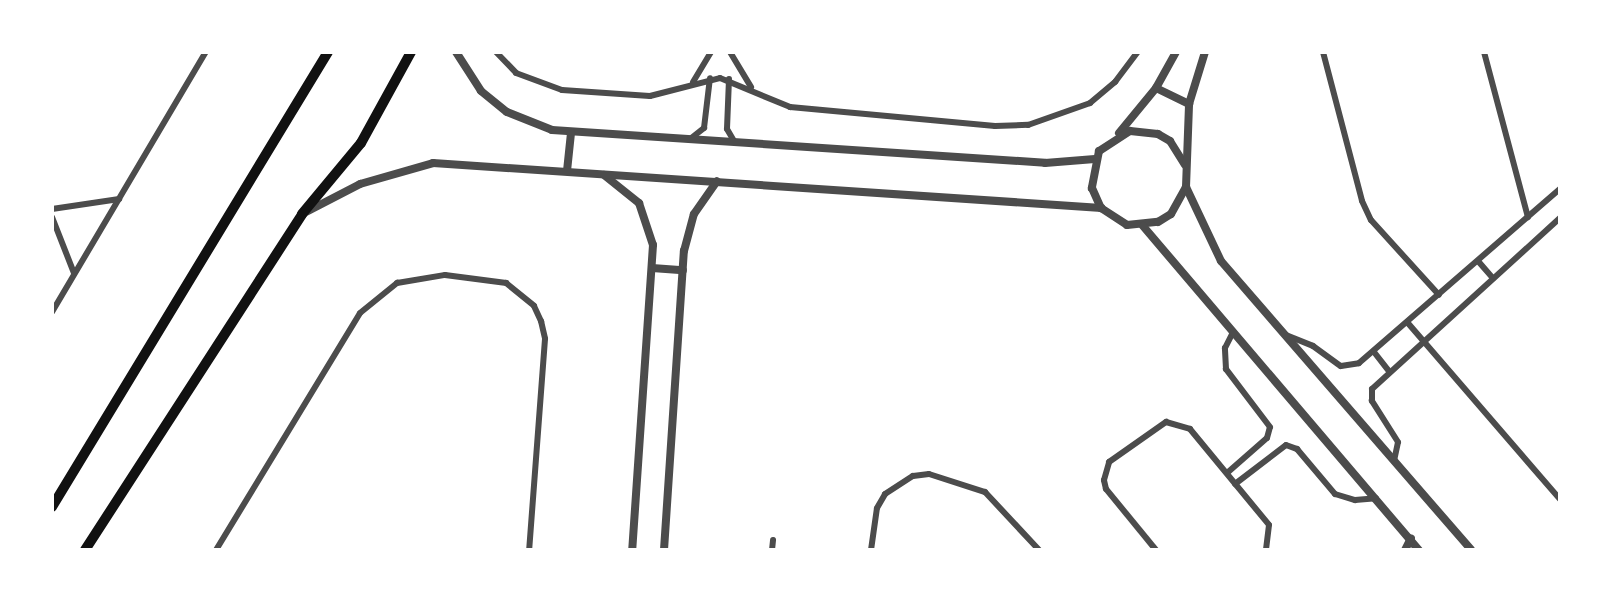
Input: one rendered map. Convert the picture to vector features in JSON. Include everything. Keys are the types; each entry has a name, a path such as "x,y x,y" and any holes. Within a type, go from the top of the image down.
{"main road":[{"path":"52,507 328,52"},
{"path":"85,550 302,214 361,143 411,52"}],"street":[{"path":"52,312 206,52"},
{"path":"456,52 481,91 507,112 529,124 571,132 1045,163 1095,159"},
{"path":"496,52 516,73 562,90 650,96 710,78 729,79 803,109 1028,125 1090,103 1115,82 1138,52"},
{"path":"693,82 711,52"},
{"path":"730,52 753,90"},
{"path":"1101,208 1092,188 1095,159 1156,88 1176,52"},
{"path":"1205,52 1189,104 1185,165 1186,187 1207,240 1283,335 1471,550"},
{"path":"1323,52 1362,201 1371,220 1439,295"},
{"path":"1484,52 1528,217"},
{"path":"688,140 704,128 710,78"},
{"path":"729,79 727,129 735,143"},
{"path":"1156,88 1189,104"},
{"path":"1116,136 1130,131 1158,134 1170,141 1185,165"},
{"path":"567,171 571,132"},
{"path":"302,214 360,184 433,163 1101,208 1127,225 1143,226 1171,214 1186,187"},
{"path":"604,174 639,203 649,223 652,268 632,550"},
{"path":"664,550 683,270 694,214 717,181"},
{"path":"1283,335 1313,346 1341,366 1350,367 1374,352 1560,189"},
{"path":"52,209 119,199"},
{"path":"52,217 74,274"},
{"path":"1394,461 1399,451 1394,432 1371,395 1388,370 1560,218"},
{"path":"1143,226 1419,550"},
{"path":"1478,261 1493,278"},
{"path":"652,268 683,270"},
{"path":"216,550 360,313 383,290 429,275 506,283 534,306 541,321 545,339 529,550"},
{"path":"1407,322 1560,499"},
{"path":"1227,473 1267,438 1270,427 1226,369 1225,348 1233,332"},
{"path":"1374,352 1388,370"},
{"path":"1156,550 1106,489 1109,462 1154,426 1179,423 1190,429 1269,525 1266,550"},
{"path":"1235,484 1286,445 1297,449 1335,494 1355,500 1376,498"},
{"path":"871,550 877,508 885,494 897,483 929,474 985,492 1039,550"},
{"path":"1405,550 1411,538"},
{"path":"772,550 773,540"}]}
